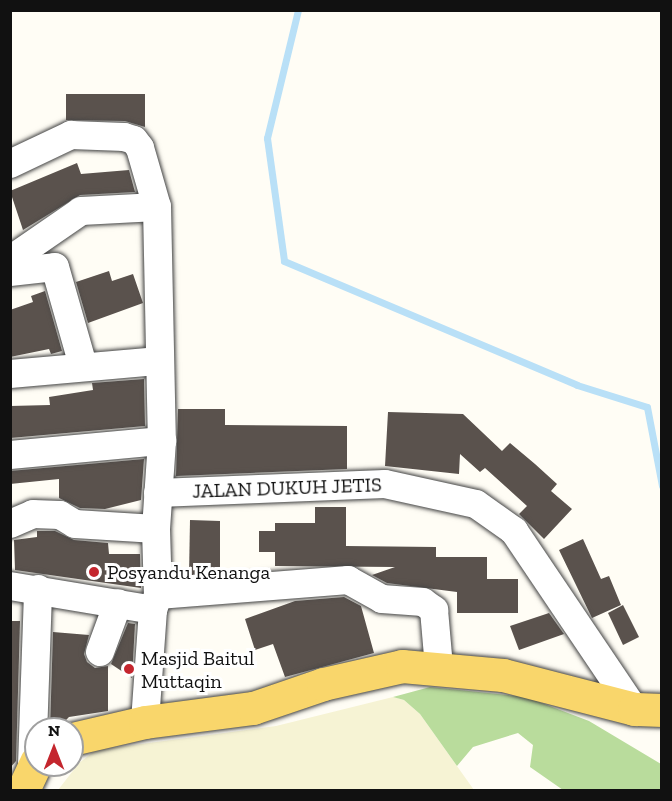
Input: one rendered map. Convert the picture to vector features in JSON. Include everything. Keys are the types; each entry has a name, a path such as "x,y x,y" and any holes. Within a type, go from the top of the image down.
{"main road":[{"path":"84,737 145,722 253,708 375,670 402,666 439,667 503,675 648,710"}],"street":[{"path":"10,164 71,135 124,137 134,140 140,148 157,207 162,441 156,529 155,603 145,722"},
{"path":"10,260 81,211 157,207"},
{"path":"10,272 55,267 83,366"},
{"path":"10,374 159,361"},
{"path":"10,455 162,441"},
{"name":"JALAN DUKUH JETIS","path":"158,493 385,484 476,504 514,531 648,710"},
{"path":"10,524 33,514 60,515 75,524 156,529"},
{"path":"28,717 24,588 118,603 155,603 348,580 382,598 423,602 434,610 439,667"},
{"path":"100,651 118,603"}],"shaded area":[{"path":"393,697 404,700 420,714 474,790 58,790 68,777 84,777 84,759 96,750 276,726"}],"green space":[{"path":"430,687 526,697 589,721 661,764 661,790 563,790 530,767 533,745 518,733 473,747 457,766 420,714 404,700 393,697"}],"building":[{"path":"66,94 145,94 145,127 125,121 66,120"},
{"path":"77,163 81,174 129,170 135,192 80,195 23,230 10,191"},
{"path":"109,271 112,281 133,274 143,303 88,323 76,282"},
{"path":"45,291 62,351 51,354 49,349 10,357 10,310 33,302 31,296"},
{"path":"144,379 145,426 10,438 10,406 50,405 49,397 93,390 92,383"},
{"path":"178,409 225,409 225,425 347,426 347,469 176,476"},
{"path":"388,412 463,414 502,451 510,443 535,464 557,484 551,491 572,509 544,539 519,514 527,506 485,468 480,472 460,454 459,474 385,466"},
{"path":"144,459 141,500 105,509 80,508 59,498 59,479 10,484 10,471"},
{"path":"315,507 346,507 346,546 436,547 436,557 487,557 487,579 518,579 518,613 457,613 457,592 387,583 372,575 395,567 275,566 275,552 259,552 259,531 275,531 275,523 315,523"},
{"path":"190,520 220,521 220,574 189,576"},
{"path":"37,531 55,531 74,540 108,543 109,554 140,554 141,588 15,570 14,540 37,537"},
{"path":"583,539 601,579 609,576 621,605 592,618 559,550"},
{"path":"344,597 361,606 374,653 285,677 273,644 255,650 245,619 295,601"},
{"path":"623,605 639,637 623,645 608,613"},
{"path":"549,613 564,634 519,650 510,626"},
{"path":"10,621 20,621 16,761 10,768"},
{"path":"128,623 135,624 132,678 111,664"},
{"path":"53,632 89,635 84,654 87,662 95,668 108,666 108,711 69,717 50,717"}],"waterway":[{"path":"298,10 267,138 284,261 577,385 647,407 662,486"}],"place":[{"name":"Posyandu Kenanga","path":"94,572"},
{"name":"Masjid Baitul Muttaqin","path":"129,669"}]}
